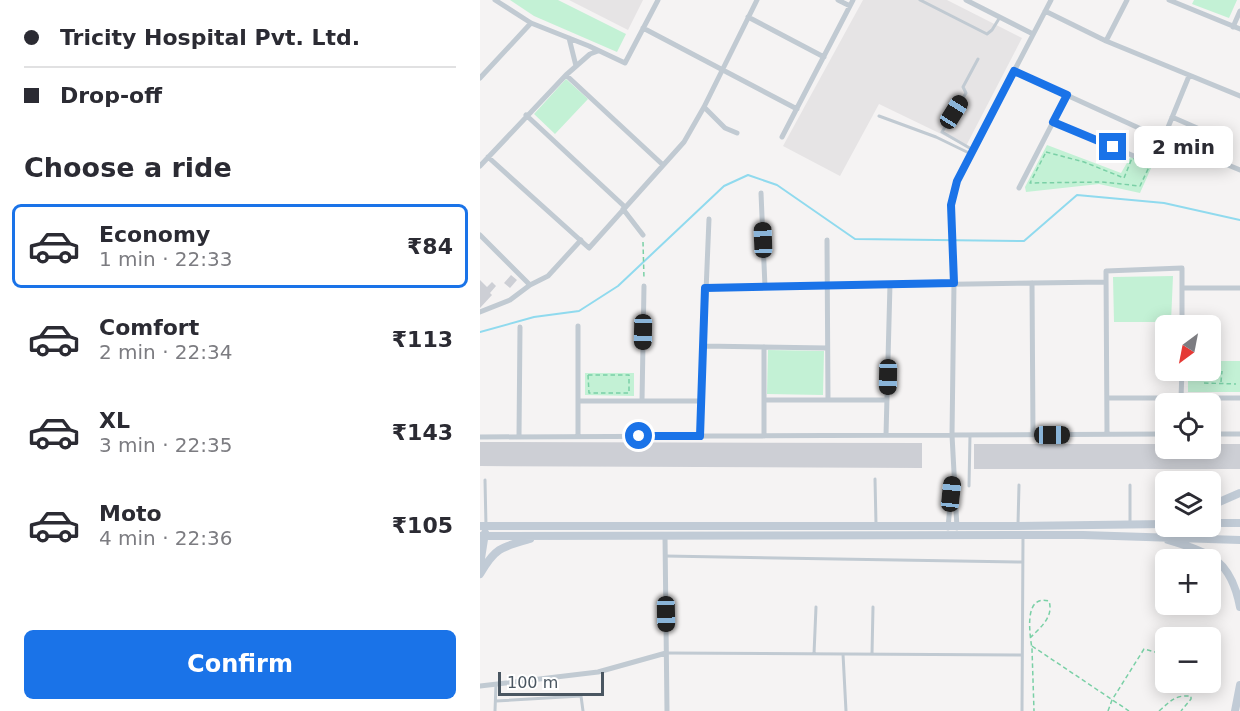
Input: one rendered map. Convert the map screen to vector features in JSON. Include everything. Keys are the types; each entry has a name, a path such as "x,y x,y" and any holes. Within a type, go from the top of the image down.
{"main road":[{"path":"1221,501 1240,493"},
{"path":"1221,523 1240,523"},
{"path":"480,565 483,526 1155,524"},
{"path":"482,536 1155,537"},
{"path":"480,574 490,557 504,546 543,536"},
{"path":"1158,537 1240,540"},
{"path":"1158,537 1200,549 1218,560 1236,585 1240,607"},
{"path":"1235,711 1240,685"}],"street":[{"path":"495,0 531,23 625,63 658,0"},
{"path":"488,157 589,248 684,142 757,0"},
{"path":"782,137 851,3 838,0"},
{"path":"966,0 1033,34"},
{"path":"952,536 954,283 951,205 957,181 1051,0"},
{"path":"1106,41 1127,0"},
{"path":"1169,0 1240,29"},
{"path":"1045,11 1106,41 1240,96"},
{"path":"1233,27 1240,11"},
{"path":"748,17 824,57"},
{"path":"480,78 531,23"},
{"path":"644,28 797,109"},
{"path":"569,38 576,66"},
{"path":"480,166 566,75 590,54 598,51"},
{"path":"1014,71 1162,139"},
{"path":"566,75 663,165"},
{"path":"1053,122 1153,164 1189,76"},
{"path":"1019,188 1067,95"},
{"path":"704,107 725,128 737,133"},
{"path":"526,115 624,208 643,235"},
{"path":"1172,117 1220,138 1211,158 1240,170"},
{"path":"761,193 765,286"},
{"path":"700,436 709,219"},
{"path":"480,235 530,285"},
{"path":"480,312 510,300 530,285 548,276 581,240"},
{"path":"827,240 828,400"},
{"path":"1107,435 1106,271 1182,268 1182,315"},
{"path":"705,288 1106,282"},
{"path":"1032,283 1033,435"},
{"path":"886,435 890,284"},
{"path":"642,401 644,286"},
{"path":"1182,288 1240,288"},
{"path":"578,326 578,436"},
{"path":"519,436 520,327"},
{"path":"703,346 827,348"},
{"path":"764,347 764,436"},
{"path":"1107,398 1155,398"},
{"path":"1221,398 1240,398"},
{"path":"764,400 887,400"},
{"path":"579,401 702,401"},
{"path":"480,436 1155,434"},
{"path":"1221,434 1240,434"},
{"path":"665,536 667,711"},
{"path":"480,686 598,672 666,653"}],"lane":[{"path":"920,0 987,34 1000,17"},
{"path":"972,152 942,132 966,93 964,85 978,59"},
{"path":"879,116 972,152"},
{"path":"969,486 970,435"},
{"path":"875,479 876,526"},
{"path":"483,526 485,480"},
{"path":"1018,526 1019,485"},
{"path":"1130,485 1130,525"},
{"path":"1022,711 1023,536"},
{"path":"665,556 1023,562"},
{"path":"814,654 816,607"},
{"path":"872,654 873,607"},
{"path":"666,653 1022,655"},
{"path":"843,654 846,711"},
{"path":"495,711 496,684"},
{"path":"496,701 581,696 583,711"}],"path":[{"path":"1046,152 1084,162 1124,178 1132,158 1150,165 1140,186 1102,182 1030,183 1046,152"},
{"path":"643,235 644,286"},
{"path":"1221,383 1222,371"},
{"path":"588,375 629,375 629,393 589,393 588,375"},
{"path":"1204,383 1236,384"},
{"path":"1030,638 1047,620 1051,612 1049,601 1043,600 1035,603 1031,609 1030,638 1034,711"},
{"path":"1032,646 1130,711"},
{"path":"1108,711 1112,700 1144,649 1155,652"},
{"path":"1181,711 1191,699 1190,693"},
{"path":"1159,711 1179,695 1191,696"}],"shaded area":[{"path":"569,0 643,0 628,30"},
{"path":"863,0 947,0 1022,38 966,146 879,104 840,176 783,146"}],"green space":[{"path":"510,0 558,0 626,34 617,52 534,16"},
{"path":"1194,0 1237,0 1229,18 1192,4"},
{"path":"566,79 588,99 555,134 534,114"},
{"path":"1047,145 1121,173 1131,156 1152,166 1140,193 1099,184 1026,192 1025,187"},
{"path":"1173,276 1171,315 1155,315 1155,322 1114,322 1113,277"},
{"path":"768,350 824,351 823,395 767,394"},
{"path":"1221,361 1240,361 1240,392 1188,392 1188,381 1221,381"},
{"path":"585,373 634,373 634,396 585,395"}],"building":[{"path":"511,275 517,280 510,288 504,283"},
{"path":"480,280 487,287 492,282 496,286 490,293 492,295 480,308"},
{"path":"480,442 922,443 922,468 480,466"},
{"path":"974,444 1155,444 1155,459 1221,459 1221,444 1240,444 1240,469 974,469"}],"waterway":[{"path":"480,332 534,317 579,311 618,286 724,186 748,175 777,185 855,239 1024,241 1077,195 1164,203 1240,220"}],"route":[{"path":"639,436 700,436 705,288 954,283 951,205 957,181 1014,71 1067,95 1053,122 1113,147"}]}
